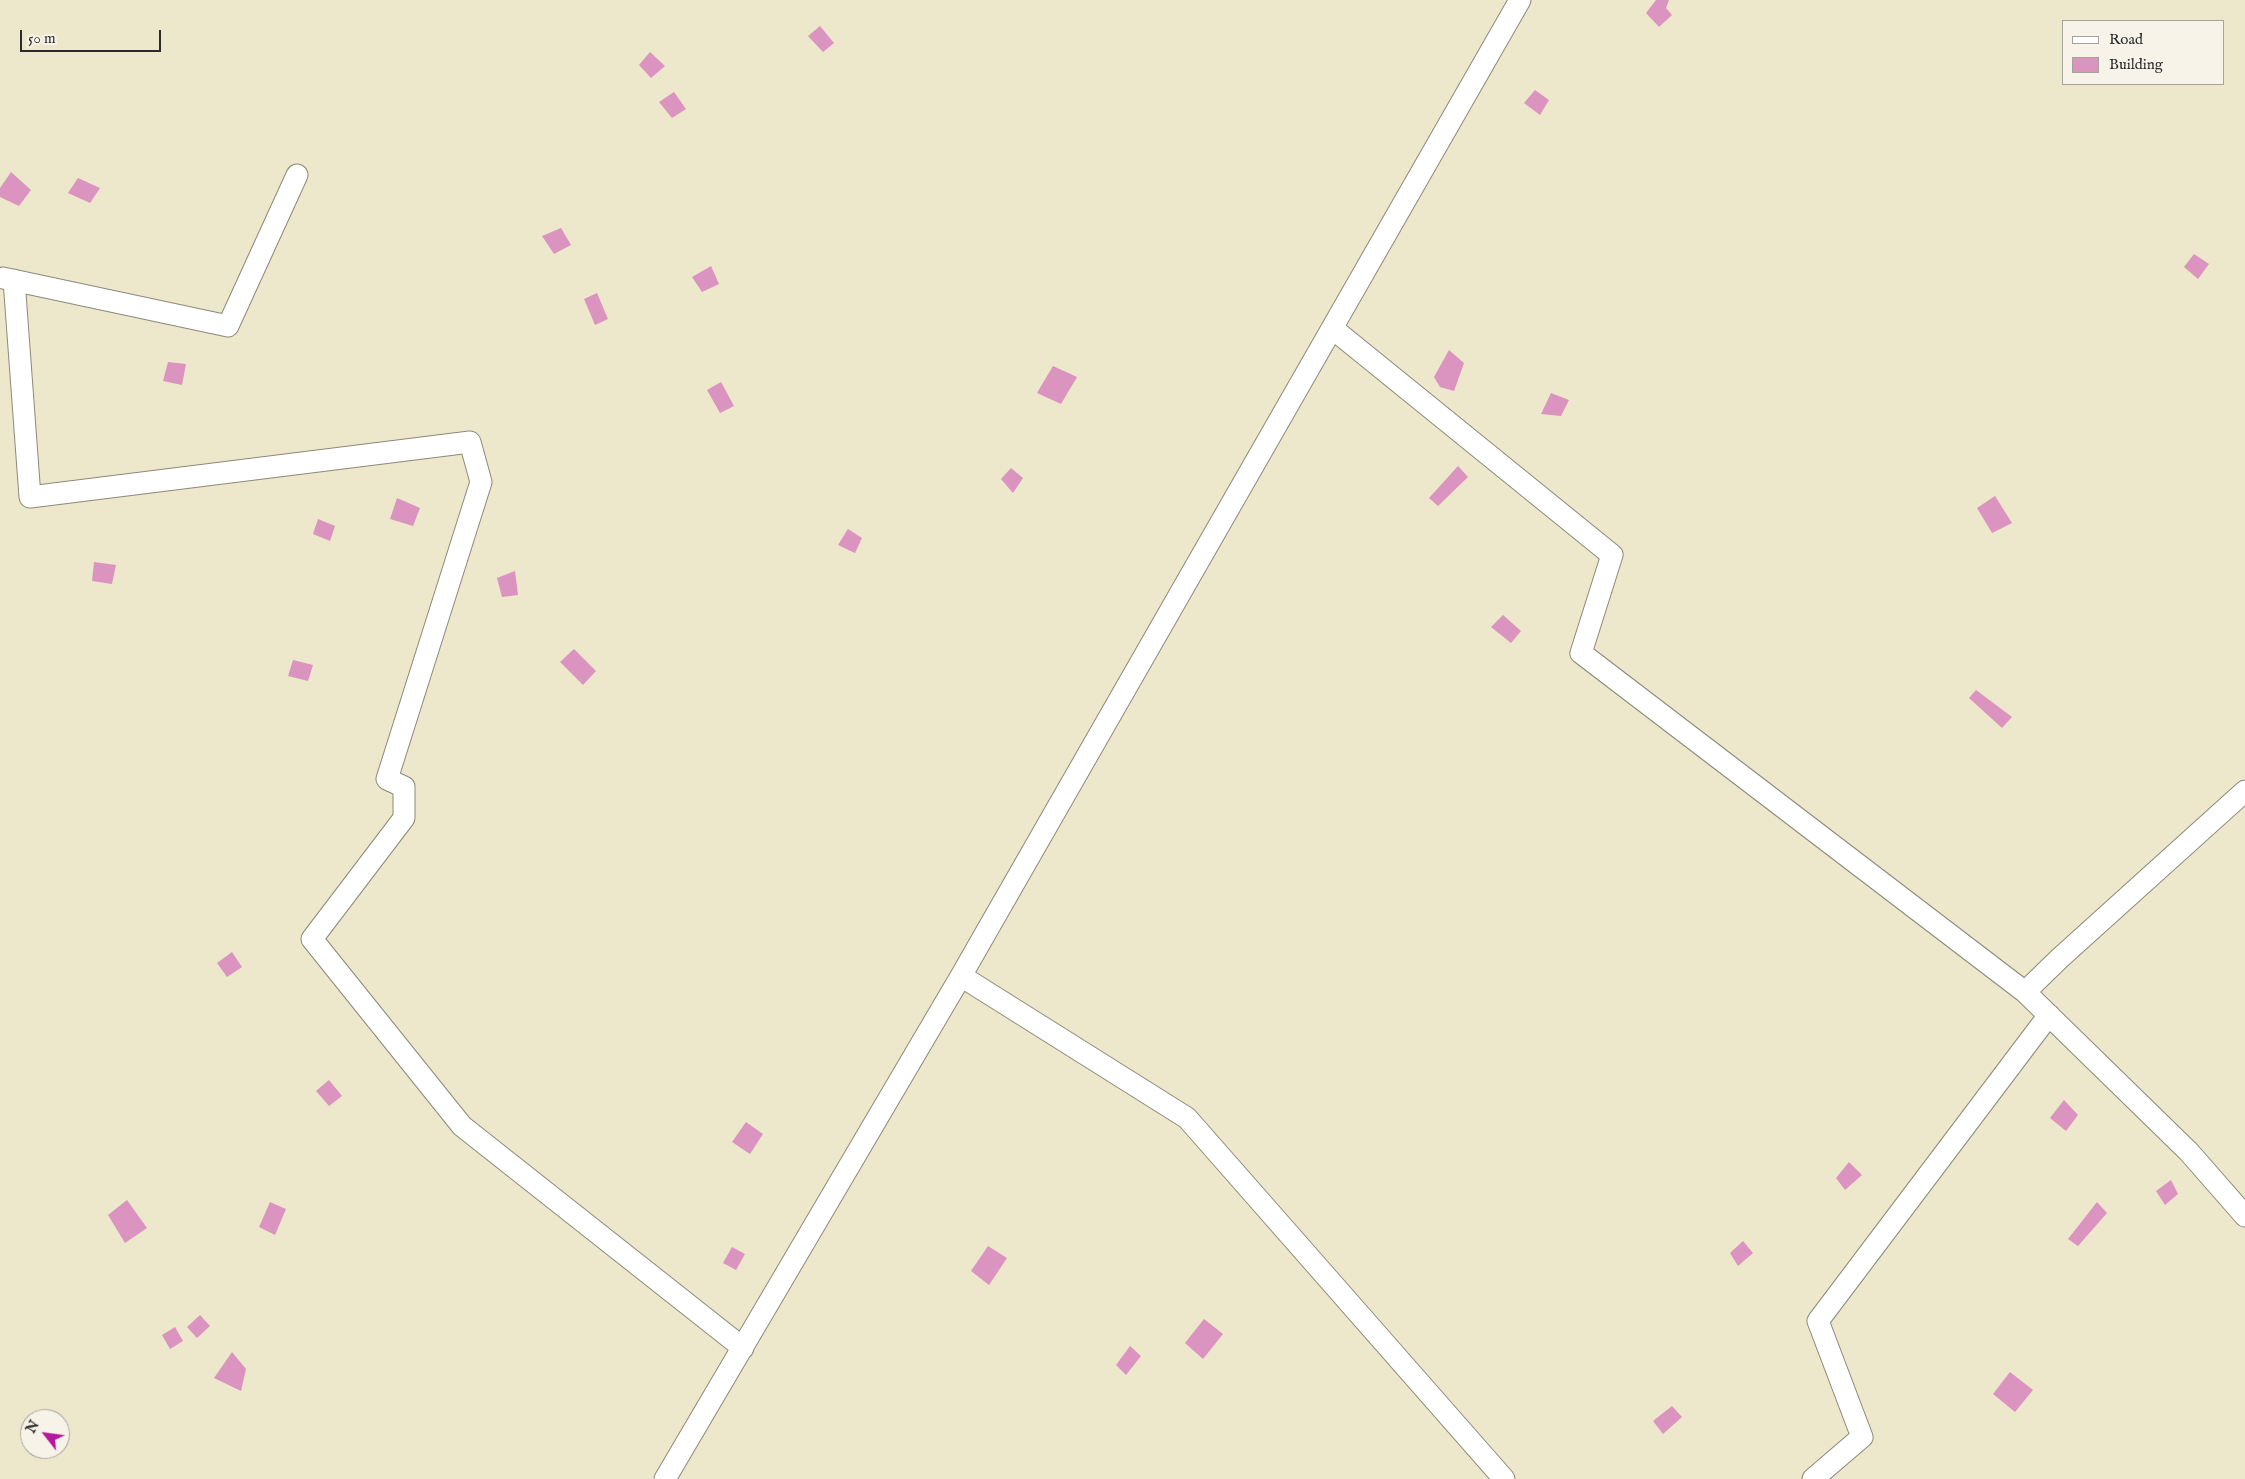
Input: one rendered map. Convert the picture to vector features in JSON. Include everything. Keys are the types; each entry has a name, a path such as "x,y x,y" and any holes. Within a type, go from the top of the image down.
{"street":[{"path":"664,1479 961,976 1520,0"},
{"path":"298,175 228,326 7,279 30,498 470,442 481,482 387,779 404,787 404,818 312,939 462,1126 743,1348"},
{"path":"1332,328 1612,554 1581,653 2025,992 2189,1152 2245,1216"},
{"path":"2025,992 2245,791"},
{"path":"961,976 1186,1118 1504,1479"},
{"path":"1813,1479 1862,1437 1818,1321 2049,1015"}],"building":[{"path":"1656,0 1669,0 1666,8 1672,15 1659,27 1646,13"},
{"path":"820,26 834,43 823,52 808,36"},
{"path":"650,52 665,66 651,78 639,65"},
{"path":"1535,90 1549,100 1540,115 1524,103"},
{"path":"674,92 686,109 672,118 659,102"},
{"path":"11,172 31,190 19,206 0,197 0,188"},
{"path":"78,178 100,188 90,203 68,193"},
{"path":"561,228 571,245 554,254 542,236"},
{"path":"2194,254 2209,264 2198,279 2184,267"},
{"path":"711,266 719,284 702,292 692,277"},
{"path":"597,293 608,319 595,325 584,299"},
{"path":"1449,350 1464,363 1454,391 1440,387 1434,377"},
{"path":"168,362 186,364 182,385 163,381"},
{"path":"1053,366 1077,377 1061,404 1037,393"},
{"path":"721,382 734,406 720,413 707,390"},
{"path":"1551,393 1569,400 1561,416 1541,414"},
{"path":"1458,466 1468,477 1438,506 1429,498"},
{"path":"1011,468 1023,478 1013,493 1001,479"},
{"path":"1995,496 2012,523 1992,533 1977,508"},
{"path":"397,498 420,508 413,526 390,519"},
{"path":"318,519 335,526 330,541 313,534"},
{"path":"848,529 862,538 855,553 838,545"},
{"path":"94,562 116,565 112,584 92,581"},
{"path":"515,571 518,595 502,597 497,578"},
{"path":"1503,615 1521,631 1511,643 1491,627"},
{"path":"574,649 596,671 583,685 560,662"},
{"path":"293,660 313,665 308,681 288,676"},
{"path":"1976,690 2012,717 2002,728 1969,698"},
{"path":"232,952 242,967 227,977 217,963"},
{"path":"329,1080 342,1096 329,1106 316,1091"},
{"path":"2064,1100 2078,1115 2066,1131 2050,1118"},
{"path":"746,1122 763,1134 750,1154 732,1142"},
{"path":"1849,1162 1862,1175 1845,1190 1836,1178"},
{"path":"2171,1180 2178,1194 2165,1205 2156,1191"},
{"path":"127,1200 147,1228 125,1243 108,1215"},
{"path":"270,1202 286,1209 275,1235 259,1227"},
{"path":"2097,1202 2107,1213 2078,1246 2068,1239"},
{"path":"1743,1241 1753,1253 1738,1266 1730,1253"},
{"path":"988,1246 1007,1258 989,1285 971,1271"},
{"path":"732,1247 745,1254 736,1270 723,1263"},
{"path":"200,1315 210,1326 197,1338 187,1327"},
{"path":"1204,1319 1223,1334 1203,1359 1185,1343"},
{"path":"175,1327 183,1341 170,1349 162,1335"},
{"path":"1130,1346 1141,1356 1126,1375 1116,1365"},
{"path":"232,1352 246,1369 241,1391 214,1378"},
{"path":"2010,1372 2033,1390 2015,1412 1993,1394"},
{"path":"1672,1406 1682,1417 1663,1434 1653,1421"}]}
